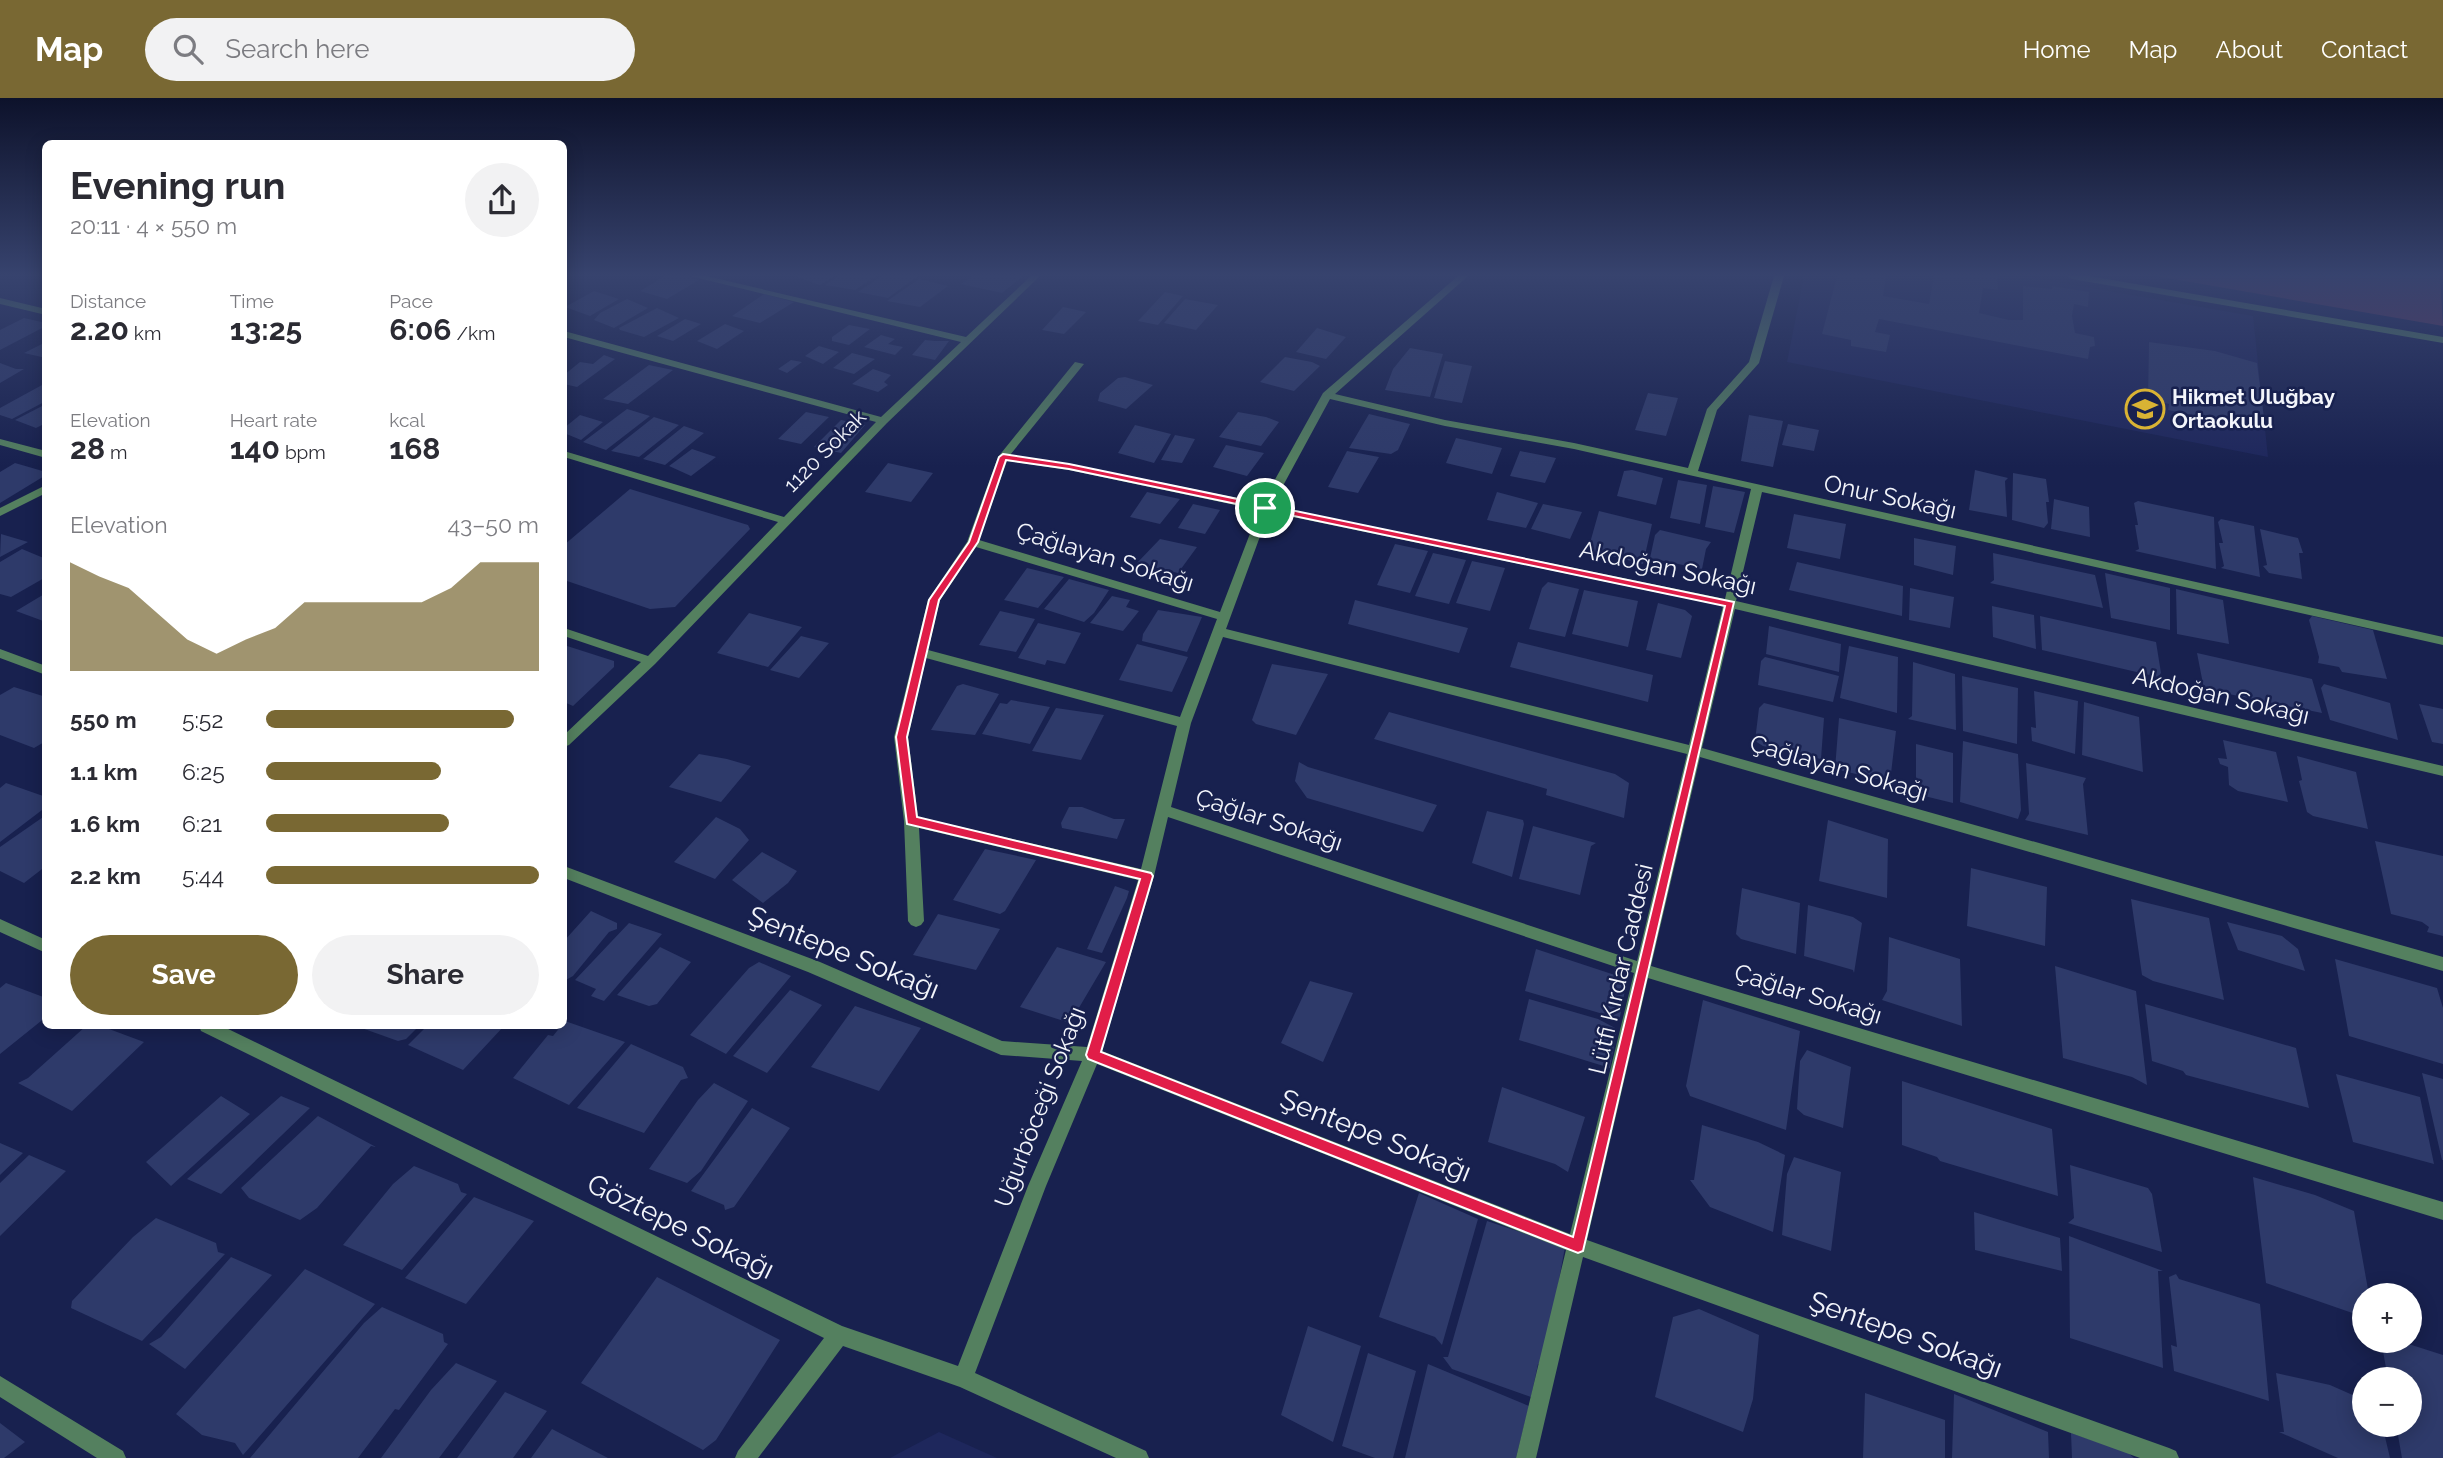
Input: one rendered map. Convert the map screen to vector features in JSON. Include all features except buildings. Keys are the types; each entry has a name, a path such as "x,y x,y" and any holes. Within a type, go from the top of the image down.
{"street":[{"path":"584,339 883,421"},
{"name":"Uğurböceği Sokağı","path":"963,1378 1037,1186 1093,1055 1147,876 1184,723 1265,508 1327,395 1391,339"},
{"path":"1692,473 1713,410 1754,363 1761,339"},
{"name":"1120 Sokak","path":"567,738 650,661 783,520 966,340"},
{"path":"916,920 911,821 901,737 934,600 973,542 1003,457 1079,364"},
{"name":"Onur Sokağı","path":"1327,395 1446,423 1574,446 2443,641"},
{"path":"0,442 42,454"},
{"path":"567,455 783,520"},
{"name":"Akdoğan Sokağı","path":"1003,457 1069,467 1731,604 2443,771"},
{"name":"Lütfi Kırdar Caddesi","path":"1526,1458 1757,489"},
{"path":"0,513 42,490"},
{"name":"Çağlayan Sokağı","path":"973,542 1223,617"},
{"name":"Çağlayan Sokağı","path":"1219,632 1695,751 2443,964"},
{"path":"567,633 650,661"},
{"path":"0,653 42,669"},
{"path":"922,653 1184,723"},
{"name":"Çağlar Sokağı","path":"1163,810 1644,970 2443,1211"},
{"path":"911,821 1147,876"},
{"name":"Şentepe Sokağı","path":"567,874 814,967 1001,1048 1093,1055 1578,1246 2169,1458"},
{"path":"0,925 42,945"},
{"name":"Göztepe Sokağı","path":"213,1029 839,1335 963,1378 1139,1458"},
{"path":"745,1458 839,1335"},
{"path":"0,1386 116,1458"}],"shaded area":[{"path":"1791,339 2255,339 2268,457 1787,362"},
{"path":"939,1432 997,1458 890,1458"}],"place":[{"name":"Hikmet Uluğbay Ortaokulu","path":"2145,409"}],"route":[{"path":"1003,457 1069,467 1265,508 1731,604 1578,1246 1093,1055 1147,876 911,821 901,737 934,600 973,542 1003,457"}]}
